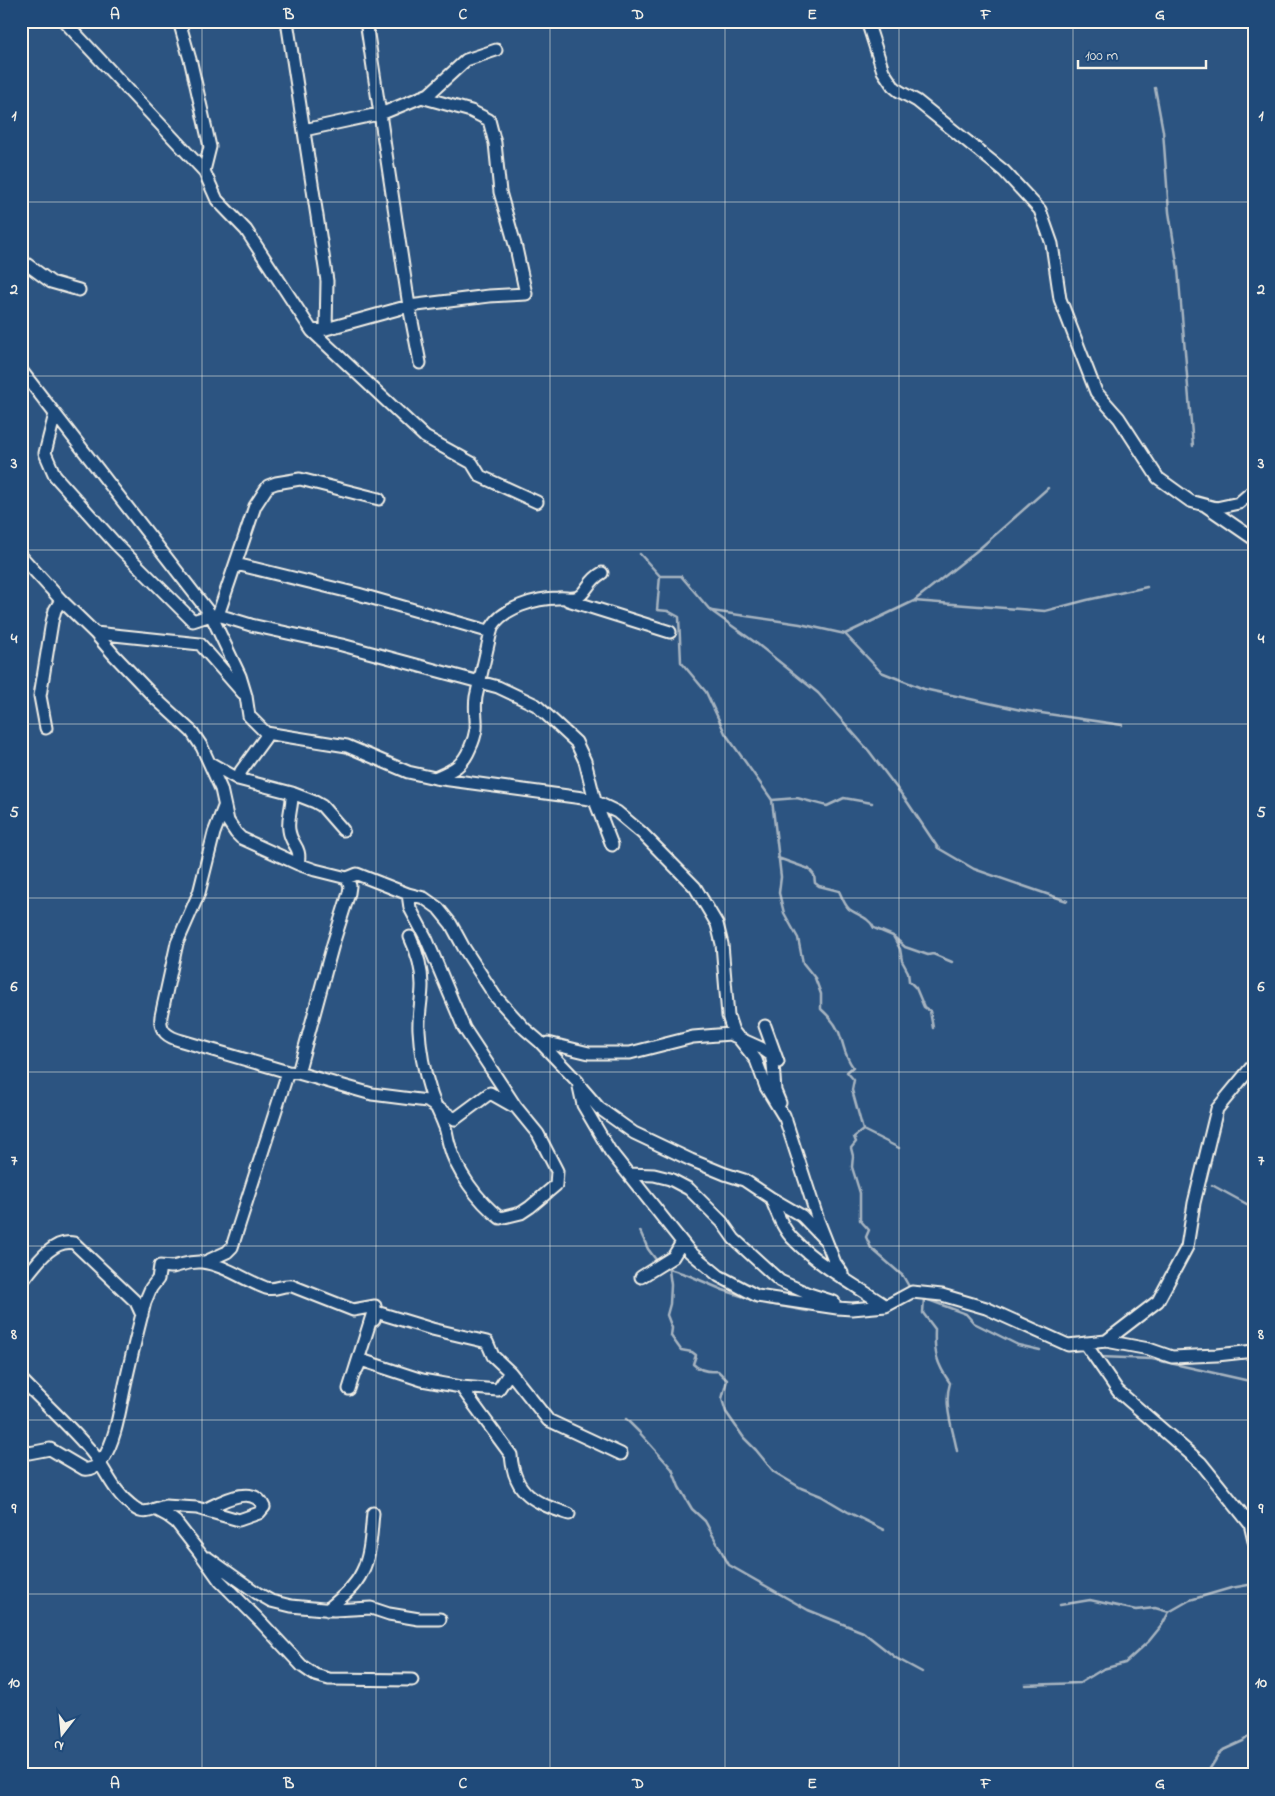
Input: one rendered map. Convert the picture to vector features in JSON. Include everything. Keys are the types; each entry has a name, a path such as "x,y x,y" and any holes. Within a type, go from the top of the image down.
{"street":[{"path":"64,21 204,171 217,200 246,230 312,331 425,437 472,463 480,476 537,502"},
{"path":"179,21 191,63 210,147 204,171"},
{"path":"287,21 327,281 326,329"},
{"path":"366,21 409,306 420,363"},
{"path":"866,21 883,71 893,86 898,91 917,101 1004,171 1040,210 1052,244 1060,299 1096,392 1119,418 1158,478 1190,501 1216,508 1239,503 1254,490"},
{"path":"304,130 381,113 429,94 466,60 496,50"},
{"path":"312,331 326,329 409,306 489,296 526,294 516,248 500,192 495,143 489,120 471,111 421,97"},
{"path":"21,260 51,282 79,290"},
{"path":"21,370 215,615 240,676 250,719 266,733 347,746 408,772 435,778 590,799 618,812 642,833 695,887 717,924 722,944 728,1016 733,1032 756,1060 766,1087 786,1120"},
{"path":"55,414 45,453 55,476 115,543 193,621 215,615 251,625 342,644 498,687 536,705 576,742 585,761 595,801 612,845"},
{"path":"215,615 236,564 255,506 268,486 300,479 378,499"},
{"path":"1203,504 1254,540"},
{"path":"21,556 60,600 95,633 114,656 192,732 210,763 230,825 241,838 298,864 347,878 357,874 408,894 424,898 438,908 451,924 495,996 524,1029 539,1041 578,1082 599,1108 634,1133 708,1167 744,1180 802,1216 826,1241"},
{"path":"236,564 358,594 491,632"},
{"path":"435,778 457,767 465,759 474,738 476,728 474,708 491,632 496,620 518,606 581,596 589,583 602,573"},
{"path":"562,598 670,632"},
{"path":"46,728 40,696 52,622 60,600"},
{"path":"95,633 200,644 246,696"},
{"path":"238,779 241,771 265,738 266,733"},
{"path":"210,763 238,779 292,793 322,806 343,830"},
{"path":"292,793 292,806 288,824 291,838 299,852 298,864"},
{"path":"224,808 214,833 200,893 177,943 161,1016 160,1025 166,1035 293,1073 372,1094 427,1101 455,1119 490,1093 516,1108"},
{"path":"204,1262 229,1251 232,1246 293,1073 349,893 350,886 347,878"},
{"path":"408,894 410,908 426,938 464,1028 516,1108 538,1134 557,1171 556,1185 521,1213 500,1218 487,1208 466,1179 449,1145 446,1130 430,1092 421,1051 418,1016 422,984 417,952 410,937 423,951 438,978 446,988"},
{"path":"495,996 548,1043 569,1066 578,1082 584,1105 610,1151 690,1252 720,1276 756,1296 852,1309 886,1306 912,1292 942,1295 986,1308 1068,1345 1106,1341 1172,1356 1216,1355 1254,1351"},
{"path":"765,1026 777,1057 781,1080 782,1107"},
{"path":"548,1043 589,1053 630,1053 692,1037 730,1034 761,1048 770,1055 773,1064 775,1091 826,1241 835,1264 848,1280"},
{"path":"1106,1341 1158,1301 1187,1247 1194,1203 1217,1110 1254,1064"},
{"path":"628,1174 654,1175 670,1179 689,1189 722,1222 734,1239 780,1281 809,1294 831,1300 852,1309"},
{"path":"771,1198 779,1218 794,1241 886,1306"},
{"path":"641,1277 672,1256 682,1242"},
{"path":"21,1283 55,1246 61,1243 74,1243 136,1302 142,1315"},
{"path":"24,1453 50,1449 84,1469 95,1466 109,1448 142,1315 148,1295 158,1279 160,1266 172,1267 192,1262 204,1262 237,1274 266,1288 273,1289 286,1285 292,1286 354,1310 375,1306 349,1389 361,1360 376,1312 432,1329 487,1342 493,1356 510,1372 548,1420 621,1454"},
{"path":"1085,1343 1118,1391 1201,1463 1250,1524 1254,1540"},
{"path":"361,1360 422,1380 461,1387 498,1390 510,1372"},
{"path":"21,1379 93,1454 95,1466 128,1503 142,1513 148,1513 154,1509 166,1506 206,1510"},
{"path":"461,1387 511,1456 512,1469 517,1480 530,1498 569,1514"},
{"path":"154,1509 172,1519 220,1581 302,1666 315,1675 330,1679 412,1680"},
{"path":"328,1610 354,1584 363,1571 368,1553 373,1513"},
{"path":"200,1553 257,1593 272,1601 291,1606 328,1610 371,1608 389,1614 418,1619 440,1619"}],"waterway":[{"path":"1155,88 1163,131 1169,212 1178,269 1193,446"},
{"path":"915,600 979,549 1048,488"},
{"path":"640,554 660,576 681,576 710,610 756,643 818,693 869,751 908,803 938,848 974,869 1067,901"},
{"path":"660,576 657,610 668,611 679,617 681,662 706,692 725,733 772,800 797,798 827,806 844,798 872,803"},
{"path":"845,634 914,601 1045,611 1147,587"},
{"path":"712,611 800,624 845,634 881,672 924,689 1021,710 1122,725"},
{"path":"772,800 781,877 779,893 784,913 798,938 803,963 815,978 821,994 821,1009 838,1030 853,1067 847,1072 854,1080 852,1090 863,1130 899,1148"},
{"path":"778,858 809,869 814,875 815,883 819,886 839,891 849,909 866,919 874,928 893,936 900,949 909,981 916,988 924,1007 930,1011 933,1028"},
{"path":"894,937 905,947 928,955 933,954 952,962"},
{"path":"863,1130 854,1137 856,1142 851,1148 853,1156 852,1167 860,1193 860,1220 869,1230 866,1237 871,1248 903,1276 911,1290"},
{"path":"1212,1185 1254,1208"},
{"path":"640,1231 648,1249 657,1261"},
{"path":"663,1267 754,1300"},
{"path":"669,1270 671,1285 670,1304 667,1315 672,1328 671,1336 681,1350 692,1352 696,1355 693,1364 695,1366 704,1370 718,1371 727,1380 722,1399 726,1412 744,1438 774,1472 801,1488 821,1496 884,1530"},
{"path":"924,1298 923,1313 935,1329 937,1357 950,1383 948,1409 957,1451"},
{"path":"926,1299 966,1314 974,1323 1018,1345 1040,1350"},
{"path":"759,1302 807,1311"},
{"path":"1100,1357 1152,1359 1254,1382"},
{"path":"626,1419 672,1469 679,1487 692,1509 705,1521 729,1565 808,1610 863,1632 896,1658 922,1672"},
{"path":"1025,1685 1080,1683 1103,1669 1125,1663 1149,1641 1162,1625 1169,1612 1190,1600 1231,1588 1254,1584"},
{"path":"1060,1605 1090,1600 1136,1610 1155,1608 1169,1612"},
{"path":"1206,1775 1221,1751 1243,1741 1254,1732"}]}
